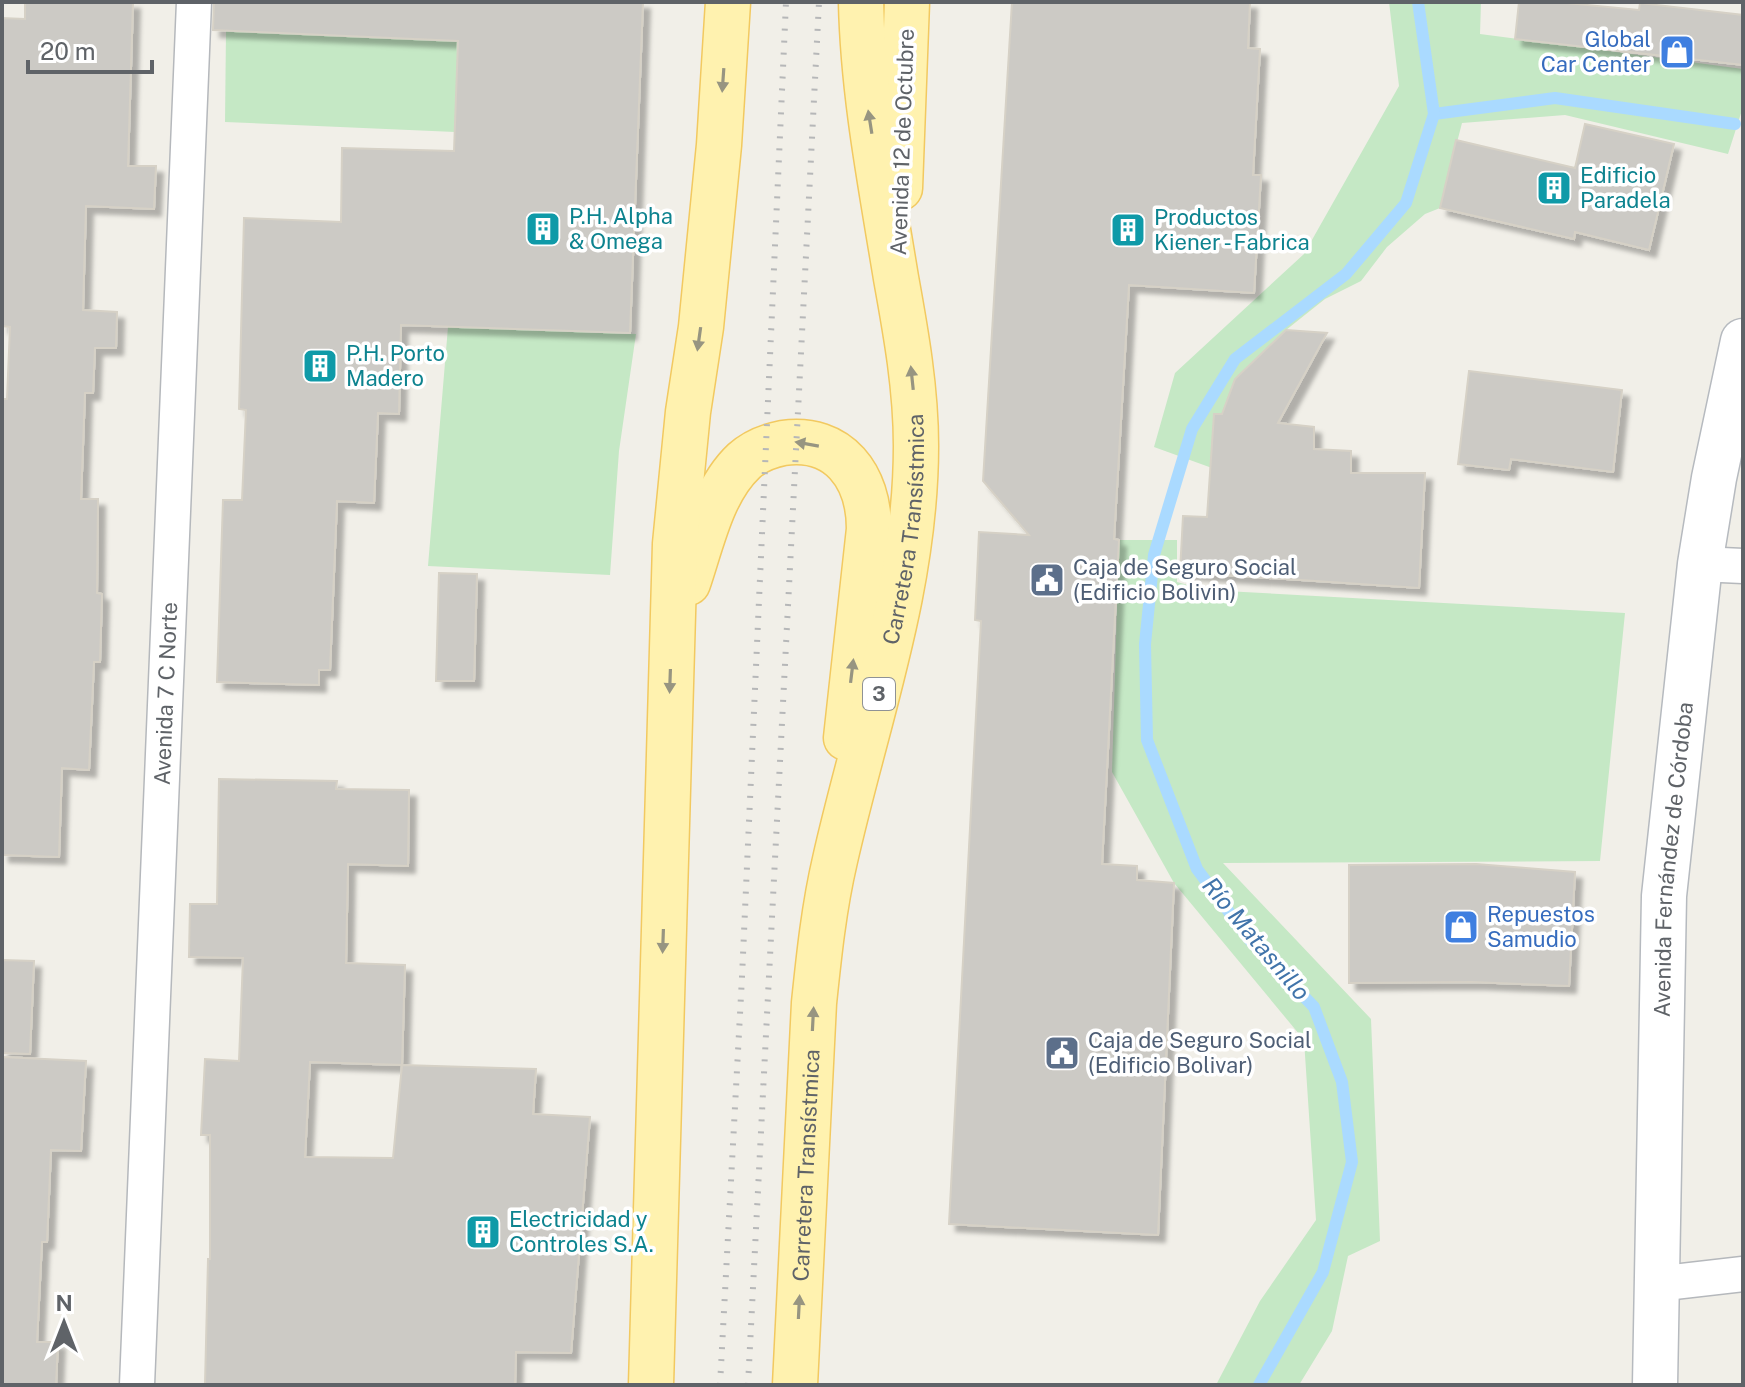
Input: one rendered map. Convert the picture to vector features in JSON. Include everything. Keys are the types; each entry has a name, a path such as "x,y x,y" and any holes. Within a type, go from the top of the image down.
{"main road":[{"path":"651,1385 672,629 680,485 701,327 719,145 728,2"},
{"name":"Carretera Transístmica","path":"795,1385 819,946 835,860 894,634 913,506 916,446 913,383 868,107 861,2"},
{"name":"Avenida 12 de Octubre","path":"897,283 907,2"},
{"name":"Avenida Fernández de Córdoba","path":"1655,1385 1664,896 1700,564 1714,478 1743,341"},
{"path":"672,629 717,502 726,483 746,459 759,450 794,442 826,448 847,463 862,485 868,507 869,529 849,693 835,860"}],"street":[{"name":"Avenida 7 C Norte","path":"137,1385 194,2"},
{"path":"1700,564 1743,566"},
{"path":"1656,1284 1743,1274"}],"green space":[{"path":"1389,2 1481,2 1480,34 1743,69 1743,107 1728,154 1565,115 1462,123 1440,208 1425,214 1387,247 1361,281 1325,299 1286,330 1235,379 1222,414 1214,415 1212,468 1154,447 1175,373 1304,254 1399,86"},
{"path":"226,31 458,41 455,132 225,122"},
{"path":"448,327 636,334 619,451 610,575 428,566"},
{"path":"1119,540 1177,540 1177,582 1206,590 1625,613 1600,861 1223,863 1371,1019 1380,1241 1348,1256 1332,1331 1299,1385 1216,1385 1260,1301 1316,1220 1304,1040 1174,883 1112,772"}],"building":[{"path":"25,2 133,2 128,166 156,166 154,209 86,206 83,310 117,312 116,348 95,348 93,393 85,393 81,499 98,499 97,593 102,594 100,662 94,662 89,770 62,768 59,857 2,855 2,399 7,399 10,327 2,326 2,18 25,19"},
{"path":"214,2 643,2 630,333 401,325 399,414 378,413 374,503 337,501 330,670 319,670 319,685 217,682 223,500 242,500 246,410 239,409 244,218 341,222 342,148 454,151 458,41 213,30"},
{"path":"1012,2 1250,2 1248,48 1260,49 1253,175 1261,175 1254,293 1129,285 1114,539 1119,540 1102,864 1137,866 1137,880 1174,883 1158,1235 949,1224 981,621 975,620 979,532 1029,535 983,481"},
{"name":"Global Car Center","path":"1519,2 1556,2 1639,10 1640,3 1743,15 1743,65 1515,39"},
{"name":"Edificio Paradela","path":"1585,124 1674,144 1649,250 1575,232 1574,239 1440,208 1456,140 1575,168"},
{"path":"1286,330 1327,333 1278,423 1314,427 1314,449 1351,451 1351,473 1425,473 1419,588 1180,572 1183,516 1207,517 1214,414 1222,414 1235,379"},
{"path":"1469,371 1622,390 1613,472 1511,459 1509,470 1458,464"},
{"path":"439,573 477,574 474,681 436,681"},
{"path":"219,779 337,781 336,789 409,790 408,866 348,864 346,963 405,965 402,1065 536,1069 533,1114 590,1117 571,1353 516,1352 515,1385 205,1385 210,1259 210,1135 201,1135 205,1059 239,1061 243,958 189,957 190,904 217,904","holes":["310,1062 402,1065 393,1158 305,1157"]},
{"name":"Repuestos Samudio","path":"1476,864 1575,872 1569,986 1472,982 1349,983 1349,865"},
{"path":"2,960 34,961 30,1054 2,1053"},
{"path":"2,1057 86,1061 81,1151 51,1150 47,1242 42,1242 37,1342 58,1342 56,1385 2,1385"}],"waterway":[{"name":"Río Matasnillo","path":"1259,1385 1323,1272 1352,1162 1342,1082 1314,1007 1249,939 1197,869 1147,740 1145,644 1154,555 1192,429 1235,359 1346,274 1406,203 1434,114 1418,2"},
{"path":"1434,114 1555,98 1735,124"}],"railway":[{"path":"720,1385 742,977 786,2"},
{"path":"748,1385 819,2"}],"place":[{"name":"Global Car Center","path":"1677,52"},
{"name":"Edificio Paradela","path":"1554,188"},
{"name":"P.H. Alpha & Omega","path":"543,229"},
{"name":"Productos Kiener - Fabrica","path":"1128,230"},
{"name":"P.H. Porto Madero","path":"320,366"},
{"name":"Caja de Seguro Social (Edificio Bolivin)","path":"1047,580"},
{"name":"Repuestos Samudio","path":"1461,927"},
{"name":"Caja de Seguro Social (Edificio Bolivar)","path":"1062,1053"},
{"name":"Electricidad y Controles S.A.","path":"483,1232"}]}
